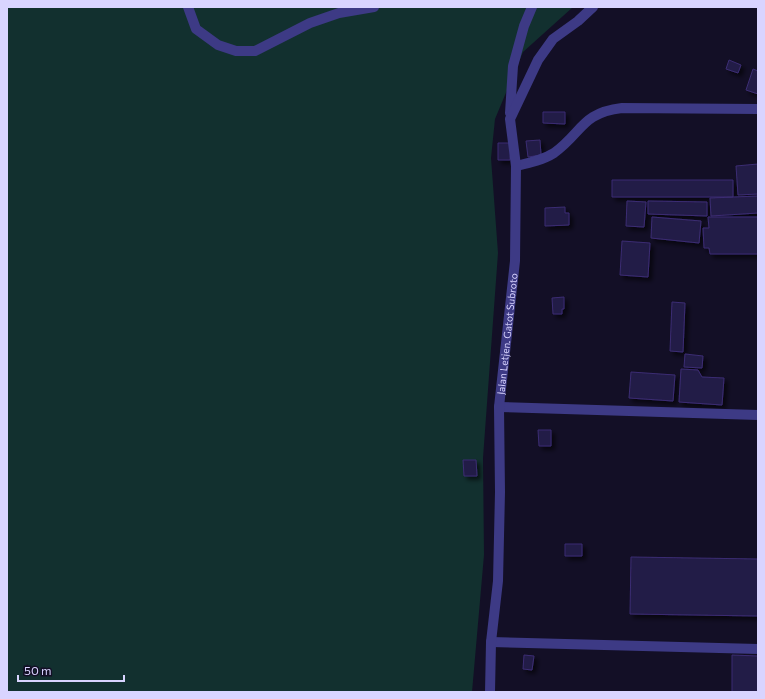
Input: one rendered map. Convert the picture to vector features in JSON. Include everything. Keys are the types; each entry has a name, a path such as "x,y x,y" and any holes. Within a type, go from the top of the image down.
{"street":[{"path":"188,7 196,29 218,45 236,51 255,51 310,23 339,13 374,7"},
{"name":"Jalan Letjen. Gatot Subroto","path":"490,692 491,642 498,581 500,492 499,407 515,261 516,166 510,119 512,66 524,26 532,7"},
{"path":"510,119 538,60 553,39 578,21 593,7"},
{"path":"516,166 539,160 553,153 584,123 605,110 622,108 758,109"},
{"path":"499,407 758,415"},
{"path":"491,642 758,649"}],"green space":[{"path":"7,7 573,7 523,52 495,119 491,158 498,253 483,458 484,555 472,692 7,692"}],"building":[{"path":"729,60 741,65 738,73 726,69"},
{"path":"753,69 758,71 758,94 746,90"},
{"path":"543,112 565,112 565,124 543,123"},
{"path":"540,140 541,155 528,157 526,141"},
{"path":"498,143 511,143 510,160 498,160"},
{"path":"758,164 758,194 738,195 736,166"},
{"path":"612,180 733,180 733,197 612,197"},
{"path":"758,196 758,213 711,216 710,198"},
{"path":"627,201 646,202 644,227 626,226"},
{"path":"648,201 707,202 707,216 648,214"},
{"path":"565,207 565,213 569,213 569,225 545,226 545,208"},
{"path":"652,217 701,221 699,243 651,238"},
{"path":"708,217 758,217 758,254 710,254 709,248 704,248 703,228 709,228"},
{"path":"622,241 650,243 648,277 620,275"},
{"path":"564,297 564,309 562,309 562,314 553,314 552,298"},
{"path":"672,302 685,303 683,352 670,351"},
{"path":"685,354 703,356 702,368 684,367"},
{"path":"681,369 698,370 702,377 724,378 722,405 679,402"},
{"path":"631,372 675,375 673,401 629,398"},
{"path":"538,430 551,430 551,446 539,446"},
{"path":"463,460 476,460 477,476 464,476"},
{"path":"565,544 582,544 582,556 565,556"},
{"path":"631,557 758,559 758,616 630,614"},
{"path":"524,655 534,656 532,670 523,669"},
{"path":"732,655 758,656 758,692 732,692"}]}
